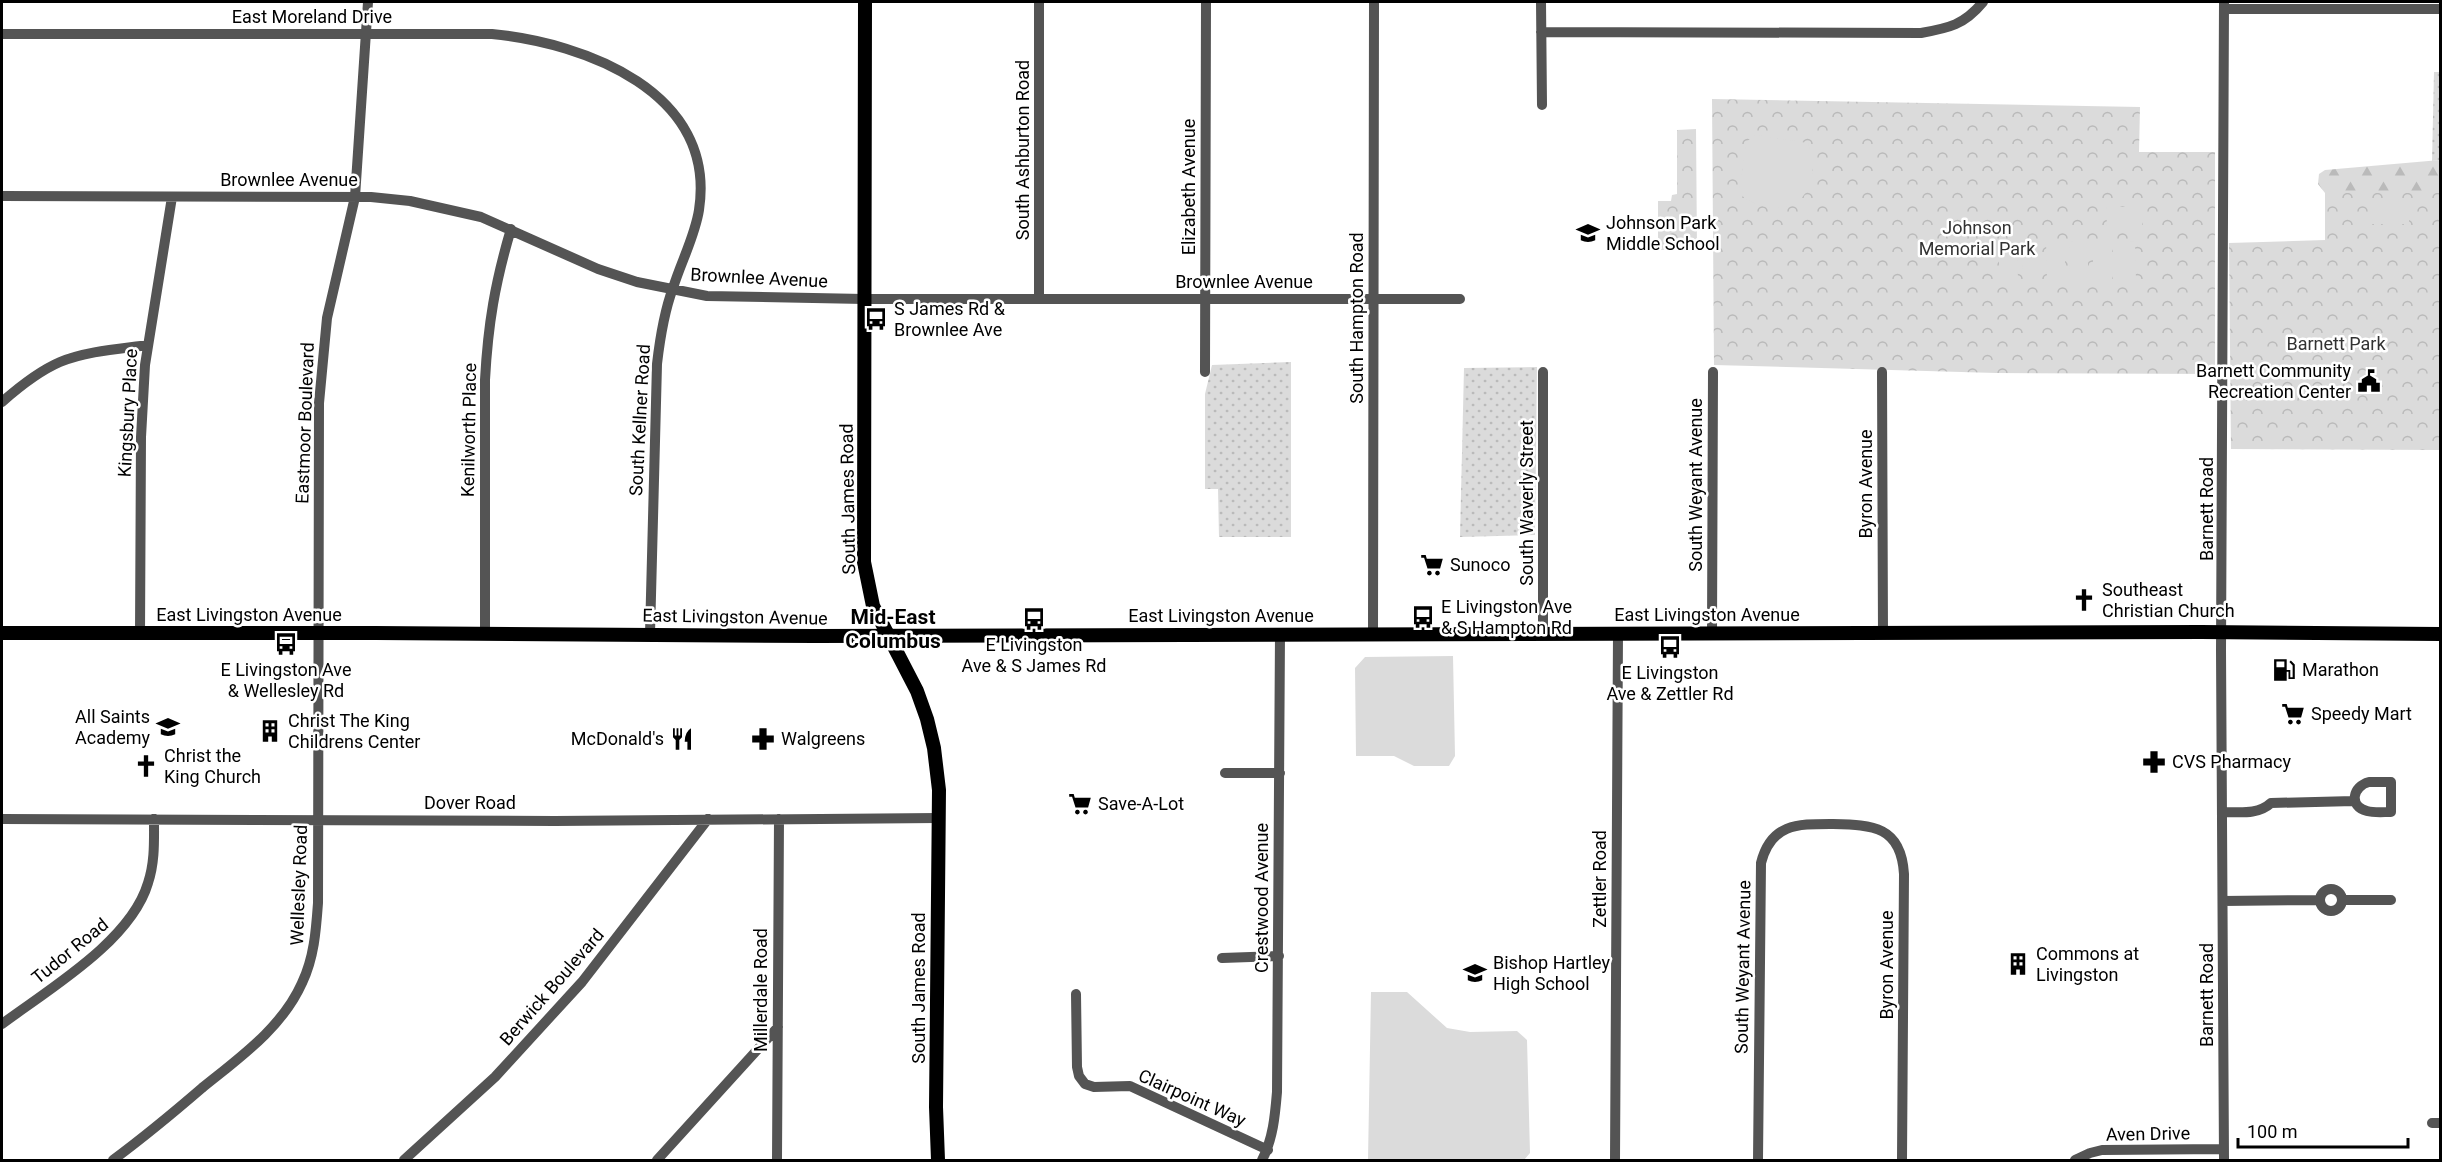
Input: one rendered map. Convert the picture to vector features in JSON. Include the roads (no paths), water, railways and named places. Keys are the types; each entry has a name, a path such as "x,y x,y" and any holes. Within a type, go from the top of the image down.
{"main road":[{"name":"South James Road","path":"866,2 864,562 873,606 917,691 927,719 937,768 936,1107 938,1161"},
{"name":"East Livingston Avenue","path":"2,633 889,636 2222,632 2440,634"}],"street":[{"name":"Eastmoor Boulevard","path":"318,633 319,403 327,318 355,197 368,2"},
{"name":"South Ashburton Road","path":"1039,2 1039,298"},
{"name":"Elizabeth Avenue","path":"1205,372 1206,2"},
{"name":"South Hampton Road","path":"1373,634 1374,2"},
{"path":"1542,2 1542,105"},
{"path":"1541,32 1921,33 1949,28 1962,22 1983,2"},
{"path":"2224,5 2440,9"},
{"name":"Barnett Road","path":"2224,5 2222,632 2224,1155"},
{"name":"East Moreland Drive","path":"2,34 492,34 526,37 553,43 603,61 647,87"},
{"name":"South Kellner Road","path":"647,87 666,105 685,130 694,149 700,178 697,221 672,289 662,326 657,363 650,634"},
{"name":"Brownlee Avenue","path":"2,196 355,197 410,201 481,217 598,269 638,282 707,296 864,299 1460,299"},
{"name":"Kingsbury Place","path":"140,633 141,437 148,345 172,197"},
{"name":"Kenilworth Place","path":"485,634 485,380 497,277 511,229"},
{"path":"2,402 40,373 59,362 88,354 148,345"},
{"name":"South Waverly Street","path":"1543,372 1543,634"},
{"name":"South Weyant Avenue","path":"1712,633 1713,372"},
{"name":"Byron Avenue","path":"1882,372 1883,633"},
{"name":"Wellesley Road","path":"114,1161 251,1048 276,1023 291,1004 302,984 311,959 316,933 318,633"},
{"name":"Crestwood Avenue","path":"1263,1161 1275,1120 1277,1092 1280,634"},
{"name":"Zettler Road","path":"1615,1161 1618,634"},
{"path":"1225,773 1280,773"},
{"path":"2222,813 2256,812 2265,809 2271,802 2354,801"},
{"name":"Dover Road","path":"2,819 938,818"},
{"name":"Tudor Road","path":"2,1024 106,945 125,927 138,907 148,884 153,859 154,819"},
{"name":"Berwick Boulevard","path":"404,1161 493,1078 575,990 708,819"},
{"name":"Millerdale Road","path":"777,1161 779,819"},
{"name":"Byron Avenue","path":"1831,824 1865,825 1876,828 1895,842 1903,862 1902,1161"},
{"name":"South Weyant Avenue","path":"1758,1161 1761,863 1771,839 1783,830 1801,825 1831,824"},
{"path":"2223,901 2320,900 2326,910 2331,911 2337,909 2342,900 2391,900"},
{"path":"1222,958 1279,956"},
{"name":"Clairpoint Way","path":"1076,994 1077,1067 1079,1076 1085,1084 1094,1087 1130,1086 1268,1150"},
{"path":"657,1161 778,1027"},
{"name":"Aven Drive","path":"2075,1161 2102,1150 2224,1155"}],"place":[{"name":"Johnson Park Middle School","path":"1588,233"},
{"name":"S James Rd & Brownlee Ave","path":"876,319"},
{"name":"Barnett Community Recreation Center","path":"2369,381"},
{"name":"Sunoco","path":"1432,565"},
{"name":"Southeast Christian Church","path":"2084,600"},
{"name":"E Livingston Ave & S Hampton Rd","path":"1423,617"},
{"name":"E Livingston Ave & S James Rd","path":"1034,619"},
{"name":"E Livingston Ave & Wellesley Rd","path":"286,644"},
{"name":"E Livingston Ave & Zettler Rd","path":"1670,647"},
{"name":"Marathon","path":"2284,670"},
{"name":"Speedy Mart","path":"2293,714"},
{"name":"All Saints Academy","path":"168,727"},
{"name":"Christ The King Childrens Center","path":"270,731"},
{"name":"McDonald's","path":"682,739"},
{"name":"Walgreens","path":"763,739"},
{"name":"CVS Pharmacy","path":"2154,762"},
{"name":"Christ the King Church","path":"146,766"},
{"name":"Save-A-Lot","path":"1080,804"},
{"name":"Commons at Livingston","path":"2018,964"},
{"name":"Bishop Hartley High School","path":"1475,973"}],"district":[{"name":"Mid-East Columbus","path":"893,629"}],"park label":[{"name":"Johnson Memorial Park","path":"1977,238"},
{"name":"Barnett Park","path":"2336,344"}]}
